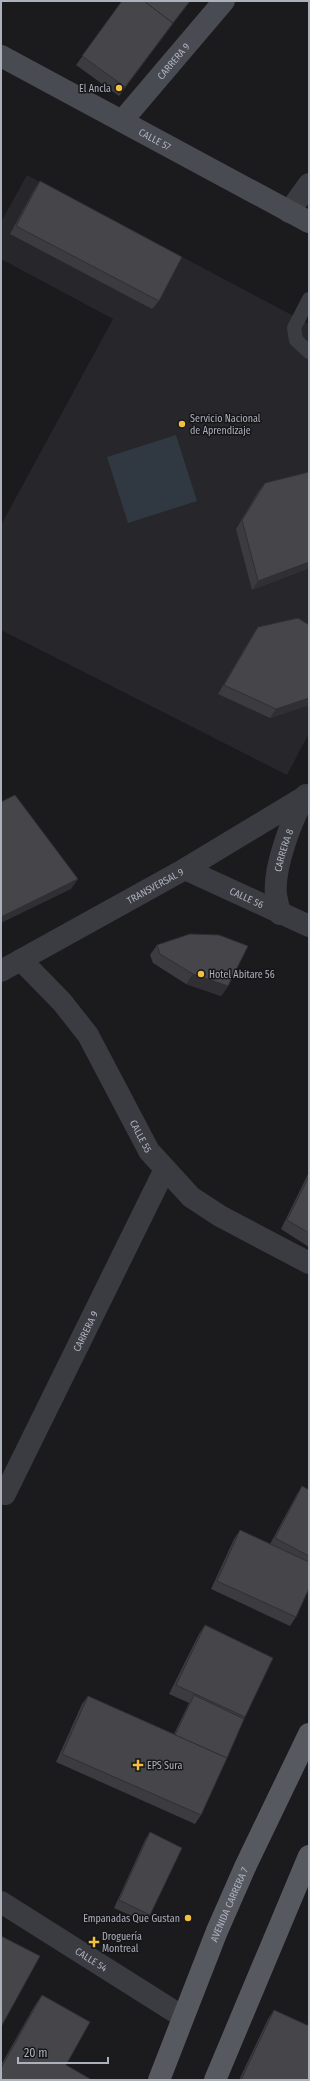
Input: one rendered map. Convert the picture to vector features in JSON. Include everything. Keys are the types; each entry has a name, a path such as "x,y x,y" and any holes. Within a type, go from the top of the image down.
{"main road":[{"name":"CARRERA 9","path":"122,122 224,1"},
{"name":"CALLE 57","path":"1,56 309,222"},
{"name":"AVENIDA CARRERA 7","path":"159,2080 183,2017 246,1865 309,1734"},
{"path":"215,2080 309,1856"}],"street":[{"path":"289,212 309,184"},
{"name":"TRANSVERSAL 9","path":"1,971 185,869 307,794"},
{"name":"CARRERA 8","path":"280,914 276,895 276,881 283,849 291,826 307,794"},
{"name":"CALLE 56","path":"185,869 280,914 309,926"},
{"name":"CALLE 55","path":"21,960 62,1002 88,1035 149,1151 191,1197 220,1216 309,1263"},
{"name":"CARRERA 9","path":"3,1493 165,1169"},
{"name":"CALLE 54","path":"1,1902 183,2017"}],"lane":[{"path":"309,299 294,328 296,340 309,352"}],"shaded area":[{"name":"Servicio Nacional de Aprendizaje","path":"27,175 309,324 309,733 287,775 1,630 1,525 113,319 1,259 1,222"},
{"path":"176,435 197,501 128,523 107,457"}],"building":[{"path":"122,1 144,1 173,23 125,87 82,56"},
{"path":"144,1 190,1 173,23"},
{"path":"40,181 182,257 159,301 16,226"},
{"path":"309,472 309,562 258,581 242,520 265,483"},
{"path":"298,618 309,625 309,698 276,709 224,685 258,627"},
{"path":"15,795 78,879 1,917 1,802"},
{"name":"Hotel Abitare 56","path":"190,934 219,935 248,946 228,986 193,974 160,954 157,945"},
{"path":"309,1176 309,1233 287,1220"},
{"path":"302,1486 309,1490 309,1556 275,1538"},
{"path":"240,1530 309,1562 309,1588 296,1617 217,1581"},
{"path":"205,1625 273,1658 245,1717 176,1685"},
{"path":"194,1695 244,1719 227,1758 175,1735"},
{"name":"EPS Sura","path":"88,1696 227,1758 201,1815 62,1754"},
{"path":"150,1832 182,1848 150,1915 119,1900"},
{"path":"1,1936 40,1956 1,2027"},
{"path":"42,1995 90,2022 66,2065 92,2080 1,2080 1,2068"},
{"path":"274,2010 309,2026 309,2080 241,2080"}],"place":[{"name":"El Ancla","path":"119,88"},
{"name":"Servicio Nacional de Aprendizaje","path":"182,424"},
{"name":"Hotel Abitare 56","path":"201,974"},
{"name":"EPS Sura","path":"138,1765"},
{"name":"Empanadas Que Gustan","path":"188,1918"},
{"name":"Droguería Montreal","path":"94,1942"}]}
